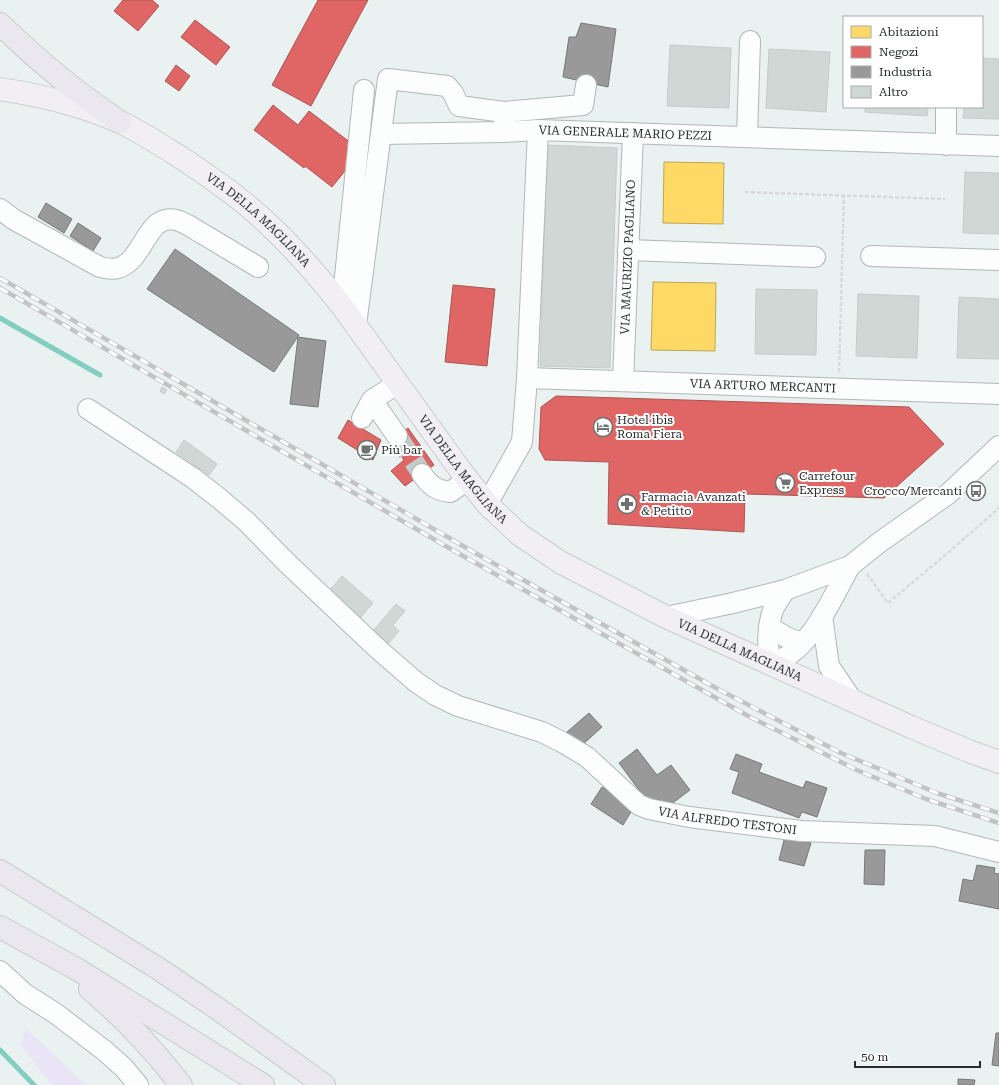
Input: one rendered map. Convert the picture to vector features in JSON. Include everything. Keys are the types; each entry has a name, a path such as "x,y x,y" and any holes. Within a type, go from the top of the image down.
{"highway":[{"path":"0,24 63,80 120,122"},
{"path":"0,870 180,983 324,1085"},
{"path":"6,930 58,964 102,1000 156,1054 181,1085"},
{"path":"6,930 75,968 263,1085"}],"main road":[{"name":"VIA DELLA MAGLIANA","path":"0,90 33,95 71,105 120,122 173,152 238,198 278,233 342,306 397,384 487,504 520,535 560,562 666,617 769,664 971,752 999,762"}],"street":[{"path":"747,137 750,41"},
{"path":"356,324 388,79 447,86 454,93 459,106 504,112 583,105 586,85"},
{"path":"342,306 364,90"},
{"path":"946,108 946,144"},
{"path":"504,112 504,132"},
{"path":"381,134 538,130"},
{"name":"VIA GENERALE MARIO PEZZI","path":"487,504 522,442 527,378 538,130 999,146"},
{"name":"VIA MAURIZIO PAGLIANO","path":"622,381 633,133"},
{"path":"0,209 19,222 100,267 109,269 118,268 126,264 135,257 154,226 159,222 171,219 184,223 258,268"},
{"path":"628,250 815,257"},
{"path":"871,256 999,260"},
{"name":"VIA ARTURO MERCANTI","path":"527,378 999,394"},
{"path":"362,418 372,400 397,384"},
{"path":"372,400 397,436"},
{"name":"VIA ALFREDO TESTONI","path":"88,409 193,478 220,499 247,522 286,562 379,650 416,682 435,695 458,706 542,732 587,756 639,804 650,809 689,817 801,831 935,836 999,852"},
{"path":"666,617 785,590 850,566 880,542 948,494 999,446"},
{"path":"422,474 428,482 438,490 450,492 468,480"},
{"path":"785,590 773,609 769,627 769,664 788,655 802,643 822,616 850,566"},
{"path":"822,616 829,666 852,700"},
{"path":"769,627 788,638 802,643"},
{"path":"0,971 25,994 55,1013 105,1051 124,1068 138,1085"}],"path":[{"path":"745,192 946,198"},
{"path":"839,388 844,195"},
{"path":"888,603 950,552 999,508"}],"shaded area":[{"path":"26,1029 86,1085 52,1085 20,1044"}],"building: Abitazioni":[{"path":"664,162 724,163 723,224 663,223"},
{"path":"653,282 716,283 715,351 651,350"}],"building: Negozi":[{"path":"123,0 152,0 159,6 138,31 114,11"},
{"path":"318,0 368,0 311,106 272,85"},
{"path":"195,20 230,47 216,65 181,37"},
{"path":"176,65 190,76 179,91 165,81"},
{"path":"273,105 298,125 309,111 351,143 353,161 332,187 254,130"},
{"path":"453,285 495,289 487,366 445,362"},
{"path":"556,396 909,407 944,444 884,498 745,494 744,532 608,524 609,462 545,460 539,449 541,407"},
{"name":"Più bar","path":"348,420 381,440 373,460 338,438"},
{"path":"408,428 434,465 405,486 391,471 404,460 391,441"}],"building: Industria":[{"path":"581,23 616,29 608,87 563,77 569,37 576,37"},
{"path":"46,203 72,219 64,233 38,217"},
{"path":"78,223 101,238 93,251 70,236"},
{"path":"175,249 299,335 274,372 147,289"},
{"path":"298,337 326,341 318,407 290,404"},
{"path":"589,713 602,727 580,747 567,732"},
{"path":"637,749 657,775 671,765 690,790 666,808 658,799 650,805 619,763"},
{"path":"736,754 762,764 759,772 803,788 806,781 827,788 817,817 802,812 799,818 732,793 739,772 730,769"},
{"path":"602,787 634,807 623,825 591,804"},
{"path":"785,836 811,843 804,866 779,860"},
{"path":"865,850 885,850 884,885 864,884"},
{"path":"977,865 995,868 994,873 999,874 999,909 959,901 963,879 973,881"},
{"path":"996,1033 999,1033 999,1066 992,1065"},
{"path":"958,1079 975,1080 974,1085 958,1085"}],"building: Altro":[{"path":"670,45 731,48 729,108 667,106"},
{"path":"769,49 830,52 826,112 766,108"},
{"path":"983,58 999,59 999,119 963,118 964,108 983,108"},
{"path":"865,108 928,108 927,116 865,112"},
{"path":"547,145 617,148 610,368 540,366"},
{"path":"965,172 999,173 999,234 963,233"},
{"path":"756,289 817,290 816,355 755,354"},
{"path":"858,294 919,296 917,358 856,356"},
{"path":"959,297 999,299 999,359 957,358"},
{"path":"162,387 167,390 164,394 160,391"},
{"path":"184,440 217,464 209,475 176,452"},
{"path":"342,576 373,603 360,618 329,591"},
{"path":"396,604 405,611 393,625 399,631 388,644 373,631"}],"waterway":[{"path":"0,318 100,375"},
{"path":"0,1050 34,1085"}],"tunnel":[{"path":"397,436 422,474"}],"railway":[{"path":"0,278 477,554 716,688 841,753 937,793 999,813"},
{"path":"0,288 456,552 750,717 859,771 926,799 999,823"}],"place":[{"name":"Hotel ibis Roma Fiera","path":"603,427"},
{"name":"Più bar","path":"367,450"},
{"name":"Carrefour Express","path":"785,483"},
{"name":"Crocco/Mercanti","path":"976,491"},
{"name":"Farmacia Avanzati & Petitto","path":"627,504"}]}
